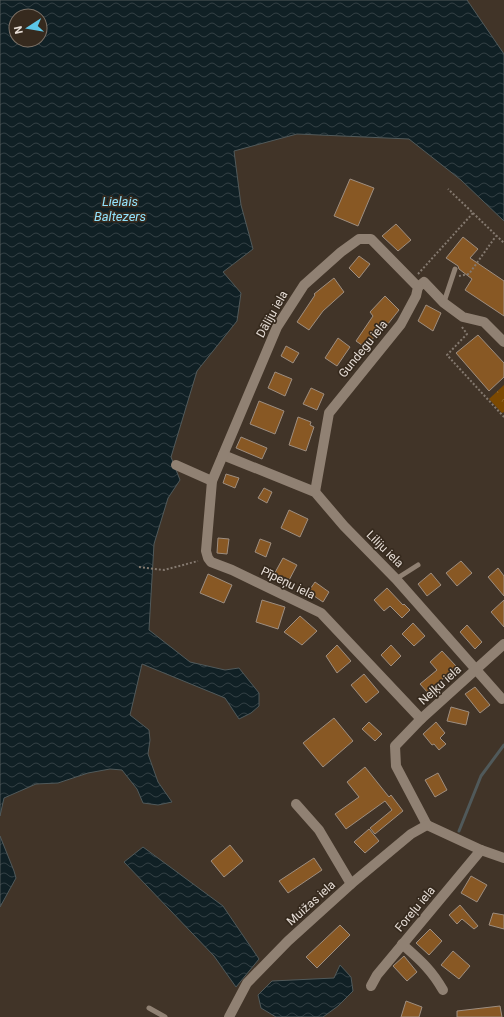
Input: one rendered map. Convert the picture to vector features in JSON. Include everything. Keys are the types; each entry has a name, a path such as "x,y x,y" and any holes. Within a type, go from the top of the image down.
{"street":[{"name":"Dāliju iela","path":"223,455 277,327 304,285 341,252 359,239 371,240 415,284"},
{"path":"415,284 424,282 444,303 463,317 484,322 504,342"},
{"name":"Gundegu iela","path":"315,492 329,413 401,324 416,296 415,284"},
{"path":"208,558 206,551 212,481 223,455"},
{"name":"Liliju iela","path":"223,455 315,492 344,526 396,579 502,699"},
{"path":"176,465 212,481"},
{"name":"Pīpeņu iela","path":"208,558 211,562 232,570 321,613 421,719"},
{"name":"Neļķu iela","path":"427,825 396,766 395,746 421,719 504,644"},
{"path":"296,804 319,830 351,884"},
{"path":"427,825 481,850 504,858"},
{"name":"Muižas iela","path":"229,1017 247,983 288,941 351,884 411,834 427,825"},
{"name":"Foreļu iela","path":"372,986 378,975 402,944 481,850"},
{"path":"402,944 430,970 443,990"}],"lane":[{"path":"444,303 455,269"},
{"path":"396,579 418,565"},
{"path":"149,1008 165,1017"}],"path":[{"path":"448,189 504,244"},
{"path":"415,284 473,213"},
{"path":"462,277 468,274 496,236"},
{"path":"463,317 460,324 467,334 447,355 504,417"},
{"path":"139,567 164,570 208,558"}],"green space":[{"path":"504,385 504,412 502,413 489,399"}],"water":[{"name":"Lielais Baltezers","path":"0,0 467,0 504,54 504,221 461,180 409,139 297,134 234,151 241,205 253,249 223,272 241,293 237,321 197,371 171,457 180,480 168,498 154,544 149,630 190,662 225,670 239,668 259,693 259,706 251,713 239,719 225,698 142,664 130,715 149,730 150,740 148,754 158,782 172,802 158,805 143,803 137,789 122,770 110,769 88,773 58,783 36,784 4,798 0,816"},
{"path":"0,836 16,878 0,907"},
{"path":"143,847 223,906 259,959 236,987 214,956 124,862"},
{"path":"340,965 351,977 353,991 338,1006 323,1017 276,1017 261,1008 258,995 272,981 334,978"}],"building":[{"path":"350,179 374,188 358,226 334,216"},
{"path":"396,224 411,240 398,251 382,236"},
{"path":"463,237 478,249 470,258 504,281 504,316 465,290 472,279 459,269 458,266 446,258"},
{"path":"359,256 370,264 359,278 349,268"},
{"path":"334,278 344,292 323,311 309,330 297,322 315,295 314,294"},
{"path":"385,296 399,310 384,329 382,326 366,348 356,341 373,316 370,312"},
{"path":"426,305 441,313 433,331 418,321"},
{"path":"478,335 504,363 504,377 489,391 456,353"},
{"path":"338,338 350,347 337,366 325,358"},
{"path":"286,346 299,353 293,363 281,356"},
{"path":"275,372 292,379 285,396 268,388"},
{"path":"311,388 324,394 317,410 303,404"},
{"path":"259,401 284,411 275,434 250,424"},
{"path":"298,417 311,422 310,425 314,427 306,451 289,445"},
{"path":"241,437 267,448 262,459 236,448"},
{"path":"226,474 239,478 235,488 223,483"},
{"path":"264,488 272,492 267,503 258,498"},
{"path":"289,510 308,519 300,537 281,528"},
{"path":"218,538 229,539 227,554 217,553"},
{"path":"260,539 271,543 266,557 255,552"},
{"path":"283,558 297,565 286,586 272,578"},
{"path":"461,561 472,573 457,586 446,573"},
{"path":"498,568 504,576 504,596 488,577"},
{"path":"431,573 441,585 427,596 418,584"},
{"path":"208,574 232,585 224,603 200,593"},
{"path":"315,582 329,592 323,602 308,592"},
{"path":"387,588 403,605 404,604 410,610 402,618 390,606 384,611 374,600"},
{"path":"262,600 285,607 278,629 256,622"},
{"path":"504,600 504,627 491,612"},
{"path":"300,616 317,631 302,645 284,632"},
{"path":"413,623 425,636 414,646 402,634"},
{"path":"467,625 482,642 475,649 460,632"},
{"path":"337,645 351,661 337,673 326,656"},
{"path":"391,645 401,656 391,666 381,655"},
{"path":"442,651 456,666 428,693 420,684 437,670 430,662"},
{"path":"364,674 379,692 366,703 351,685"},
{"path":"475,687 490,705 480,713 465,694"},
{"path":"451,707 469,712 466,725 447,721"},
{"path":"334,718 353,741 323,767 303,743"},
{"path":"369,722 382,734 375,741 362,729"},
{"path":"436,722 445,733 440,738 446,744 439,750 434,744 432,745 423,734"},
{"path":"365,767 389,797 391,795 403,811 375,834 370,828 392,810 385,801 346,829 335,814 359,797 347,782"},
{"path":"438,773 447,790 435,797 425,780"},
{"path":"369,829 379,841 365,853 354,842"},
{"path":"230,845 243,861 224,877 211,861"},
{"path":"314,858 322,870 288,893 279,881"},
{"path":"471,876 487,885 477,902 461,893"},
{"path":"460,905 478,926 474,929 462,919 457,924 449,915"},
{"path":"493,913 504,915 504,929 489,925"},
{"path":"340,925 350,935 317,968 306,957"},
{"path":"430,929 442,941 429,955 416,943"},
{"path":"453,951 470,966 459,979 441,965"},
{"path":"404,956 417,972 407,981 393,966"},
{"path":"406,1001 422,1007 419,1017 401,1017"},
{"path":"500,1006 502,1017 457,1017 457,1011"}],"waterway":[{"path":"459,831 481,776 504,745"}]}
